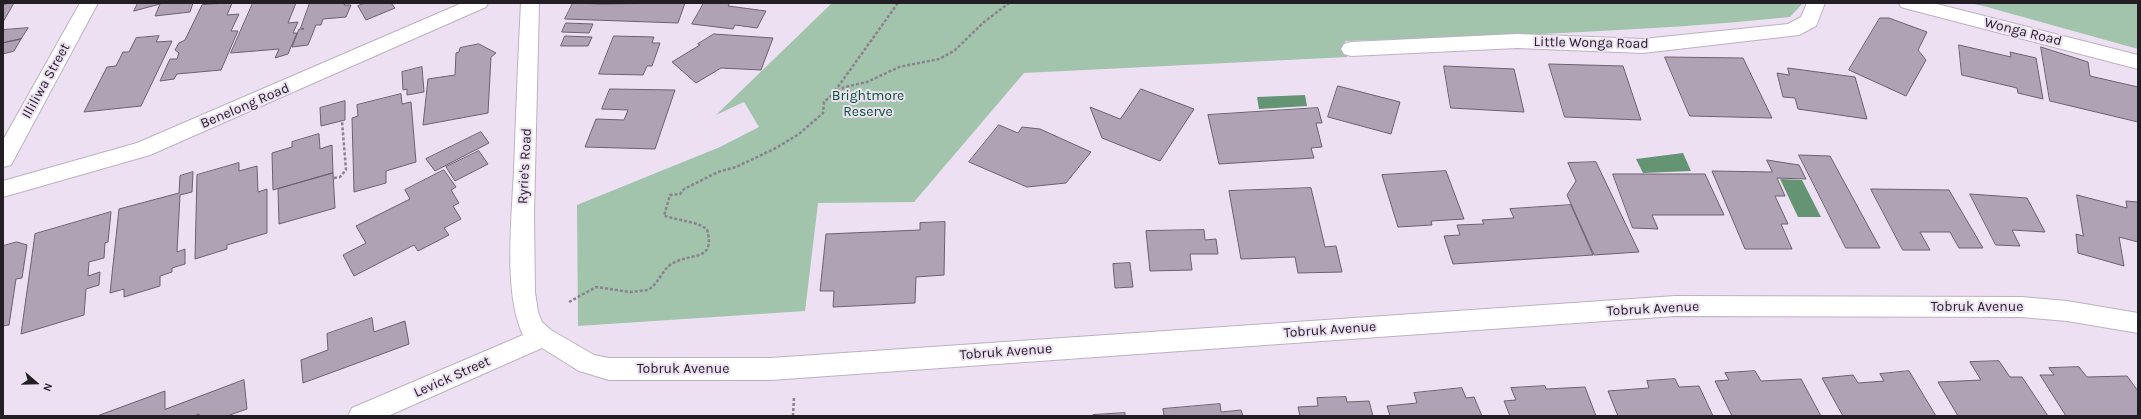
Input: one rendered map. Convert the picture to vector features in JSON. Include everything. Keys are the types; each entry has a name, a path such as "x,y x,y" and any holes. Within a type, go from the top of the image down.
{"street":[{"name":"Illiliwa Street","path":"3,159 88,3"},
{"name":"Benelong Road","path":"3,189 143,150 479,3"},
{"name":"Ryrie's Road","path":"530,3 523,214 523,292 526,312 537,333"},
{"name":"Little Wonga Road","path":"1351,48 1517,41 1643,46 1792,30 1809,20 1816,3"},
{"name":"Wonga Road","path":"1908,3 2138,62"},
{"name":"Tobruk Avenue","path":"537,333 588,364 609,369 679,370 771,369 1675,306 2021,307 2067,310 2138,323"},
{"name":"Levick Street","path":"361,416 537,333"}],"path":[{"path":"569,302 596,287 637,292 649,290 668,266 676,260 686,260 704,253 710,247 711,240 707,229 698,224 664,216 670,195 680,194 684,189 695,185 718,172 736,167 776,148 798,134 823,113 824,102 835,92 898,3"},
{"path":"835,92 845,87 867,82 899,67 939,59 954,51 984,22 1009,3"},
{"path":"334,178 340,177 346,170 342,121"}],"green space":[{"name":"Brightmore Reserve","path":"832,3 1803,3 1790,17 1734,22 1568,33 1345,41 1347,57 1024,73 914,202 818,203 805,311 578,326 577,205 720,147 759,127 744,102 716,115"},
{"path":"1970,3 2138,3 2138,49 1987,7"}],"shaded area":[{"path":"1305,95 1307,106 1259,109 1257,97"},
{"path":"1683,153 1691,171 1643,173 1636,159"},
{"path":"1780,179 1802,180 1821,217 1798,217"}],"building":[{"path":"14,3 3,22 3,5"},
{"path":"138,3 193,3 190,12 155,16 160,4 134,11"},
{"path":"232,3 227,15 239,14 231,31 238,31 221,70 177,74 174,79 160,81 170,59 177,59 179,53 175,50 179,43 185,40 202,5"},
{"path":"253,3 296,3 288,23 298,22 293,33 297,33 288,54 275,58 279,49 231,53"},
{"path":"310,3 345,3 344,5 351,5 346,17 323,19 321,25 316,25 308,45 292,47 299,29 304,29 301,28"},
{"path":"366,3 391,3 395,8 366,20 358,6"},
{"path":"573,3 685,3 678,23 565,19"},
{"path":"704,3 730,3 728,6 766,11 757,28 735,25 733,29 692,24"},
{"path":"1880,18 1889,18 1927,32 1918,50 1926,60 1906,96 1849,70"},
{"path":"566,23 593,24 589,33 562,32"},
{"path":"28,28 21,39 3,43 3,30"},
{"path":"714,34 773,38 761,70 721,68 696,83 672,62 700,45 698,44"},
{"path":"159,36 156,42 172,41 141,106 84,112 107,67 116,66 123,52 129,52 136,38"},
{"path":"565,36 592,37 588,46 561,46"},
{"path":"614,36 654,37 652,43 660,43 652,66 647,66 643,75 599,74"},
{"path":"21,39 14,51 3,54 3,43"},
{"path":"479,44 496,53 491,57 488,113 423,125 428,79 455,75 456,53 459,52 460,48"},
{"path":"1959,45 2011,57 2010,52 2036,58 2043,99 2018,93 2017,88 1962,75"},
{"path":"2041,47 2088,62 2090,76 2138,87 2138,122 2050,101"},
{"path":"1665,57 1743,58 1772,118 1690,116"},
{"path":"1549,64 1623,66 1641,120 1565,117"},
{"path":"1444,66 1514,69 1524,112 1451,108"},
{"path":"422,67 424,92 407,95 407,89 403,90 402,72"},
{"path":"1788,68 1855,77 1867,119 1798,109 1795,98 1783,97 1777,73 1789,75"},
{"path":"1338,86 1400,102 1391,134 1328,117"},
{"path":"610,89 675,90 655,149 585,147 596,119 624,120 628,110 602,109"},
{"path":"1141,89 1194,109 1160,161 1102,138 1090,107 1120,119"},
{"path":"401,94 402,104 411,102 416,162 386,171 386,183 354,192 352,118 358,116 357,105"},
{"path":"345,101 345,120 321,126 320,108"},
{"path":"1318,108 1322,123 1316,123 1322,147 1311,148 1314,158 1219,164 1208,115"},
{"path":"999,125 1018,133 1022,127 1040,129 1091,152 1066,183 1027,187 969,162"},
{"path":"481,132 489,143 435,171 426,159"},
{"path":"319,134 320,149 332,145 333,173 273,190 272,153 292,147 292,142"},
{"path":"479,151 488,164 455,181 446,167"},
{"path":"1799,155 1830,156 1880,248 1846,248"},
{"path":"1767,160 1799,165 1806,179 1777,178 1785,196 1775,196 1788,224 1781,224 1792,249 1745,249 1712,171 1772,172"},
{"path":"1596,162 1639,252 1594,255 1567,195 1576,181 1568,163"},
{"path":"239,163 239,171 257,166 258,192 267,189 267,233 227,245 227,249 195,259 197,175"},
{"path":"444,170 456,187 451,190 459,203 453,206 461,219 444,228 449,235 418,251 414,245 354,276 343,255 366,243 356,226 410,199 405,190"},
{"path":"1446,171 1464,219 1431,221 1432,225 1398,227 1382,175"},
{"path":"193,172 192,192 180,195 177,252 185,249 185,264 172,268 172,272 160,276 160,286 124,297 124,289 110,293 119,209 179,193 180,176"},
{"path":"333,173 335,208 279,224 278,189"},
{"path":"1613,174 1705,174 1724,215 1652,215 1658,229 1633,228"},
{"path":"1311,188 1325,247 1336,246 1342,272 1298,273 1295,257 1241,259 1229,191"},
{"path":"1871,189 1949,190 1983,248 1959,248 1950,232 1920,232 1930,250 1903,250"},
{"path":"1970,194 2027,198 2045,232 2012,230 2020,246 1996,245"},
{"path":"2077,195 2127,208 2126,201 2138,202 2138,242 2119,237 2124,266 2078,253 2076,234 2083,236"},
{"path":"1571,205 1593,255 1453,264 1444,236 1460,235 1457,225 1484,224 1482,220 1514,218 1510,209"},
{"path":"111,212 108,242 105,243 104,258 89,262 88,276 100,272 99,285 86,289 84,315 21,334 35,234"},
{"path":"945,222 944,275 916,277 915,303 833,307 834,291 820,291 826,234 920,230 920,223"},
{"path":"1204,230 1205,240 1216,239 1218,254 1190,254 1192,270 1150,271 1146,231"},
{"path":"17,242 27,245 22,278 16,279 9,325 3,326 3,246"},
{"path":"1130,263 1133,287 1115,288 1113,264"},
{"path":"372,318 374,332 405,321 409,344 303,383 301,360 328,350 327,334"},
{"path":"1999,361 2010,377 2022,377 2048,416 1958,416 1938,382 1981,380 1970,362"},
{"path":"2079,367 2087,377 2127,376 2138,391 2138,416 2066,416 2040,375 2054,375 2049,368"},
{"path":"1755,371 1761,381 1801,379 1821,416 1732,416 1715,381 1729,380 1725,373"},
{"path":"1909,371 1936,416 1843,416 1822,378 1853,375 1858,383 1884,381 1880,374"},
{"path":"1675,379 1679,387 1699,386 1713,416 1618,416 1608,391 1649,388 1647,381"},
{"path":"244,380 247,409 227,416 200,416 199,414 194,416 97,416 165,391 165,409"},
{"path":"1545,386 1546,389 1585,387 1596,416 1510,416 1504,401 1516,400 1511,388"},
{"path":"1462,388 1466,398 1474,397 1482,416 1390,416 1387,406 1417,403 1414,393"},
{"path":"1346,397 1347,402 1369,401 1373,416 1300,416 1298,407 1318,406 1317,398"},
{"path":"1220,404 1221,412 1241,410 1243,416 1164,416 1163,409"},
{"path":"1125,413 1125,416 1093,416 1093,415"}]}
